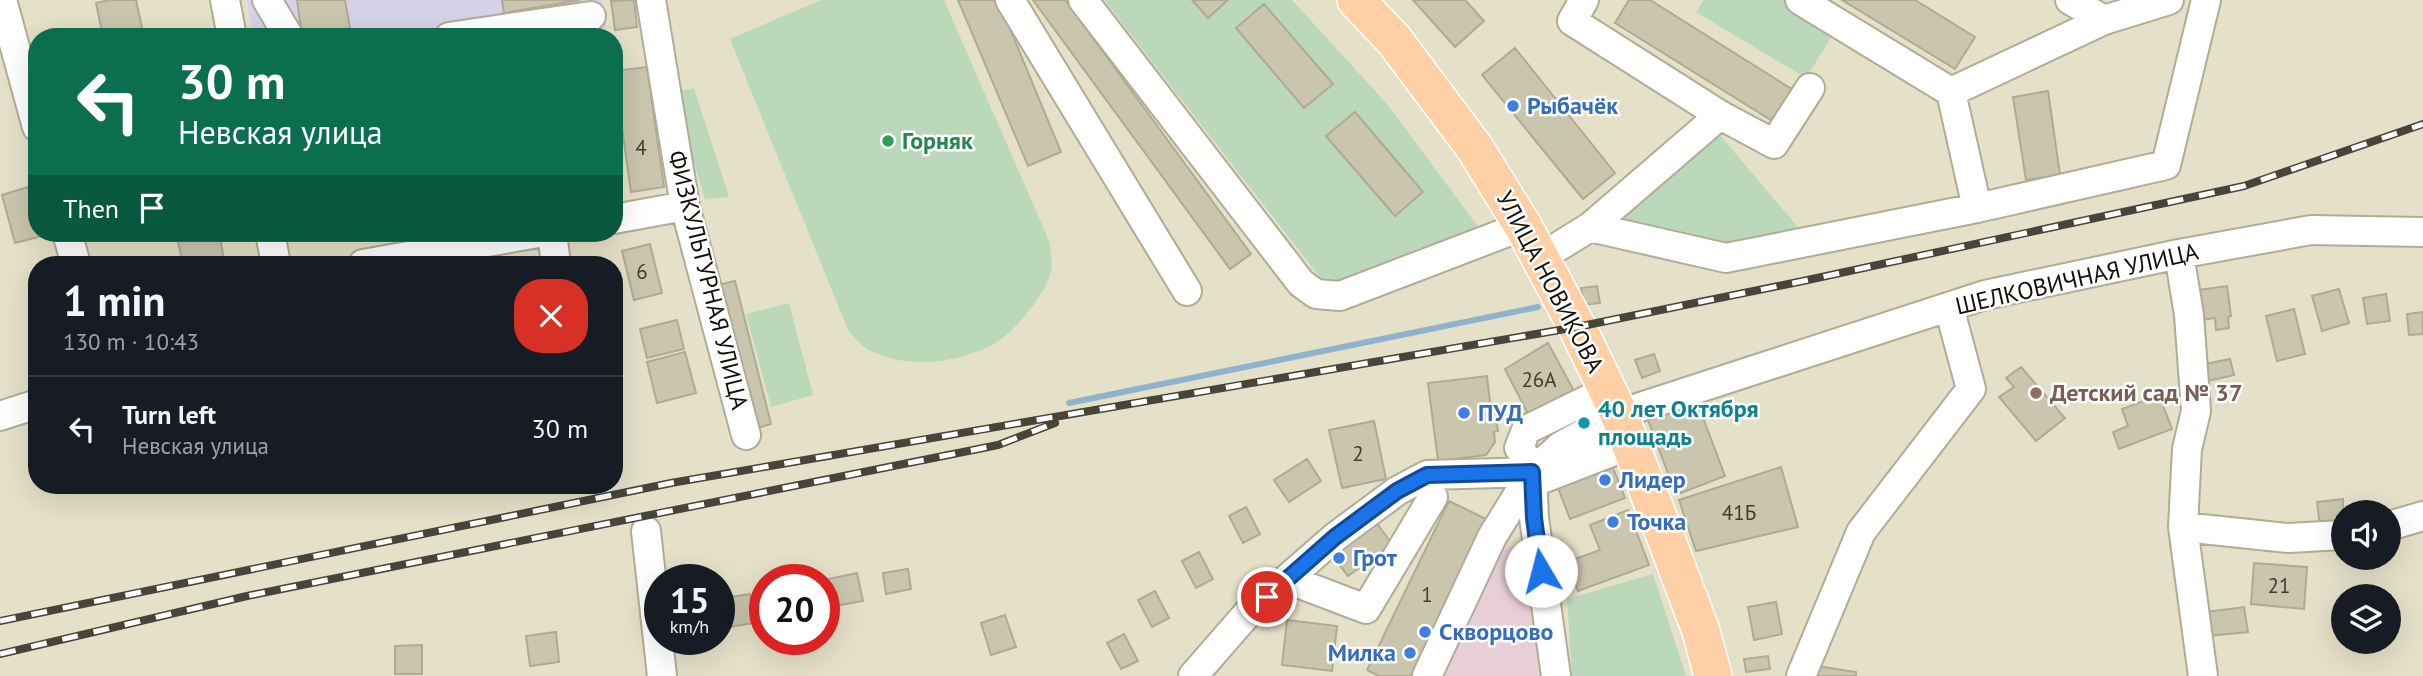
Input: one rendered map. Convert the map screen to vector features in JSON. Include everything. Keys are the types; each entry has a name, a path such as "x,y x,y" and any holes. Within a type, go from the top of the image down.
{"main road":[{"name":"УЛИЦА НОВИКОВА","path":"1356,0 1394,40 1458,126 1523,226 1540,258 1701,631 1713,676"}],"street":[{"path":"225,0 230,28"},
{"path":"267,0 284,28"},
{"name":"ФИЗКУЛЬТУРНАЯ УЛИЦА","path":"650,0 685,206 746,435"},
{"path":"1010,0 1187,291"},
{"path":"1083,0 1301,283 1316,294 1340,296 1523,226"},
{"path":"1584,0 1572,21 1720,115 1774,144 1810,88"},
{"path":"1800,0 1951,92 1977,208"},
{"path":"2070,0 2104,20"},
{"path":"1951,92 2104,20 2169,0"},
{"path":"1590,227 1726,258 1977,208 2166,165 2206,0"},
{"path":"5,2 28,92"},
{"path":"510,28 591,16"},
{"path":"1540,258 1590,227 1720,115"},
{"path":"623,217 685,206"},
{"name":"ШЕЛКОВИЧНАЯ УЛИЦА","path":"1610,418 1985,295 2179,254 2311,230 2423,232"},
{"path":"408,256 487,242"},
{"path":"2179,254 2189,315 2196,411 2187,449 2183,527 2203,676"},
{"path":"1801,676 1861,532 1971,389 1949,307"},
{"path":"0,416 28,407"},
{"path":"1427,676 1492,537 1534,471 1561,446 1610,418"},
{"path":"1193,676 1247,614 1335,537 1397,491 1427,475 1534,471"},
{"path":"1534,471 1534,518 1556,676"},
{"path":"1287,579 1366,609 1433,498"},
{"path":"2401,522 2423,516"},
{"path":"2183,527 2288,538 2331,536"},
{"path":"646,531 662,676"}],"shaded area":[{"path":"247,0 602,0 606,28 252,28"},
{"path":"1534,542 1552,676 1446,676 1499,549"}],"green space":[{"name":"Горняк","path":"821,0 944,0 1050,243 1052,267 1042,292 1012,329 997,342 966,355 932,362 915,362 882,356 864,347 848,330 730,39"},
{"path":"1104,0 1292,0 1387,104 1482,232 1326,285"},
{"path":"1704,0 1784,0 1835,31 1806,78 1696,12"},
{"path":"694,88 729,197 705,199 673,92"},
{"path":"1718,133 1803,233 1716,245 1617,223"},
{"path":"789,303 813,395 771,407 746,314"},
{"path":"1653,574 1686,676 1572,676 1567,599"}],"building":[{"path":"136,0 142,28 101,28 96,3"},
{"path":"297,0 345,0 350,28 301,28"},
{"path":"502,0 580,0 504,13"},
{"path":"634,0 637,27 615,28 611,1"},
{"path":"958,0 998,0 1061,152 1028,166"},
{"path":"1033,0 1065,0 1251,254 1230,269"},
{"path":"1192,0 1228,0 1208,18"},
{"path":"1413,0 1465,0 1484,21 1455,47"},
{"path":"1629,0 1650,0 1798,93 1779,125 1615,23"},
{"path":"1842,0 1915,0 1975,37 1955,69"},
{"path":"1264,4 1333,84 1304,108 1236,28"},
{"path":"1515,48 1615,173 1583,199 1482,75"},
{"path":"647,67 664,187 631,192 623,135 623,70"},
{"path":"2048,91 2060,175 2026,180 2013,97"},
{"path":"1355,112 1423,192 1395,216 1326,136"},
{"path":"28,187 28,240 15,243 2,195"},
{"path":"178,242 221,242 223,256 181,256"},
{"path":"650,244 662,293 634,300 622,251"},
{"path":"735,281 771,424 751,430 714,286"},
{"path":"1597,286 1600,303 1584,305 1581,288"},
{"path":"2227,286 2231,316 2228,317 2229,328 2216,330 2215,318 2201,320 2197,290"},
{"path":"2339,289 2349,323 2322,331 2312,296"},
{"path":"2386,294 2390,321 2367,324 2363,298"},
{"path":"2294,309 2305,354 2277,361 2266,316"},
{"path":"2423,312 2423,334 2409,335 2407,314"},
{"path":"677,320 684,349 647,358 640,329"},
{"path":"1548,343 1574,391 1529,416 1505,369"},
{"path":"685,352 696,393 657,403 647,362"},
{"path":"1654,354 1660,371 1642,378 1635,360"},
{"path":"2230,359 2234,375 2199,383 2195,366"},
{"path":"2021,367 2065,418 2036,441 1999,397 2014,387 2006,378"},
{"name":"ПУД","path":"1487,376 1490,402 1494,404 1498,431 1494,432 1495,442 1486,455 1438,461 1428,383"},
{"path":"2159,395 2172,429 2119,449 2113,432 2128,426 2122,409"},
{"path":"1697,402 1725,476 1676,495 1648,420"},
{"path":"1374,421 1386,479 1342,488 1329,430"},
{"path":"1307,459 1321,481 1289,502 1274,480"},
{"path":"1610,460 1625,498 1570,519 1555,480"},
{"path":"1781,467 1798,527 1696,551 1679,500"},
{"path":"2331,500 2331,525 2320,526 2317,502"},
{"path":"1449,501 1488,520 1411,676 1379,676 1367,670"},
{"path":"1246,507 1260,534 1243,543 1229,516"},
{"path":"1628,510 1649,565 1578,591 1567,562 1600,550 1590,525"},
{"path":"1373,518 1392,544 1348,576 1329,551"},
{"path":"1199,552 1213,579 1196,588 1182,561"},
{"path":"2254,563 2307,567 2304,609 2251,604"},
{"path":"908,569 911,589 886,594 883,573"},
{"path":"857,573 863,601 840,605 840,577"},
{"path":"1155,591 1169,618 1152,627 1138,600"},
{"path":"749,594 749,624 735,626 735,596"},
{"path":"1776,602 1782,634 1754,640 1748,607"},
{"path":"2244,607 2248,632 2209,636 2205,612"},
{"path":"1005,615 1016,647 991,655 981,623"},
{"path":"1287,620 1337,626 1332,671 1282,665"},
{"path":"556,632 559,662 530,666 526,636"},
{"path":"1124,634 1138,661 1121,669 1107,643"},
{"path":"422,645 422,674 395,674 395,646"},
{"path":"1768,656 1770,669 1746,672 1744,659"},
{"path":"1817,666 1856,672 1856,676 1815,676"}],"waterway":[{"path":"1069,403 1538,307"}],"railway":[{"path":"623,493 1577,327 1803,281 2244,186 2423,124"},
{"path":"0,654 247,596 998,445 1055,423"},
{"path":"0,621 618,494"}],"place":[{"name":"Рыбачёк","path":"1513,106"},
{"name":"Горняк","path":"888,141"},
{"name":"Детский сад № 37","path":"2036,393"},
{"name":"ПУД","path":"1464,413"},
{"name":"40 лет Октября площадь","path":"1584,423"},
{"name":"Лидер","path":"1605,480"},
{"name":"Точка","path":"1613,522"},
{"name":"Грот","path":"1339,558"},
{"name":"Скворцово","path":"1425,632"},
{"name":"Милка","path":"1410,653"}],"route":[{"path":"1267,597 1335,537 1397,491 1427,475 1532,472 1534,518 1541,571"}]}
